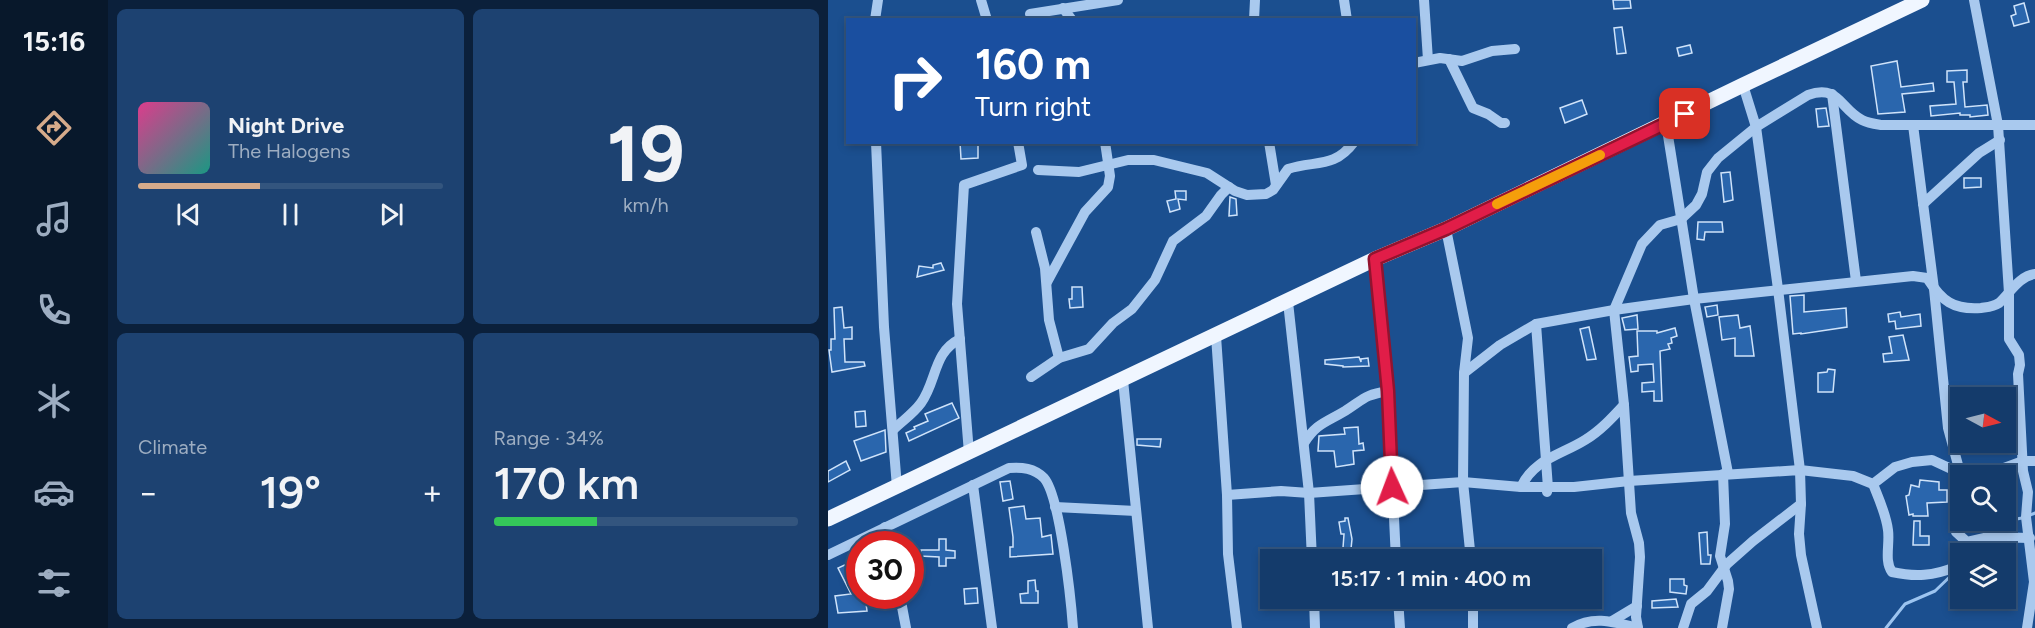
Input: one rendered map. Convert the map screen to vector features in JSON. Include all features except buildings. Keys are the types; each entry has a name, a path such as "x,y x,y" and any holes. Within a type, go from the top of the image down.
{"main road":[{"path":"828,519 1375,259 1446,229 1922,0"}],"street":[{"path":"875,18 878,0"},
{"path":"981,0 986,18"},
{"path":"1030,14 1118,0"},
{"path":"1254,18 1255,0"},
{"path":"1344,0 1347,18"},
{"path":"1424,0 1428,60"},
{"path":"1974,0 1998,124 2009,294 2009,339 2019,355 2020,365 2018,374 2023,461 2028,492 2026,517 2034,582 2027,628"},
{"path":"1063,8 1070,18"},
{"path":"1416,63 1449,58 1462,61 1492,51 1515,50"},
{"path":"1449,58 1473,108 1505,123"},
{"path":"1743,85 1756,128 1779,289 1800,470 1801,555 1817,628"},
{"path":"1572,628 1595,620 1612,621 1638,628 1640,543 1631,513 1624,405 1614,310 1642,244 1660,225 1681,219 1696,205 1702,194 1707,172 1718,158 1756,128 1809,95 1822,92 1832,94 1860,119 1881,125 2035,125"},
{"path":"1832,94 1856,281"},
{"path":"1666,123 1725,473 1725,524 1720,556 1729,589 1722,628"},
{"path":"1913,125 1934,289 1948,428 1958,465"},
{"path":"1923,204 1978,153 2000,140"},
{"path":"876,144 884,327 897,487"},
{"path":"969,453 957,304 964,185 1022,165 1018,144"},
{"path":"1047,282 1085,212 1108,187 1110,176 1105,144"},
{"path":"1269,144 1276,186"},
{"path":"1038,170 1079,172 1128,160 1154,160 1207,173 1247,195 1257,195 1273,190 1288,169 1335,160 1345,154 1352,144"},
{"path":"1031,377 1059,358 1089,349 1113,323 1132,309 1155,280 1173,241 1206,216 1229,187"},
{"path":"1446,229 1468,338 1464,373 1463,482 1470,549"},
{"path":"1036,232 1045,268 1049,320 1059,358"},
{"path":"1375,259 1388,391 1395,549"},
{"path":"1464,373 1500,345 1536,324 1614,310 1779,289 1922,276 1927,278 1934,289 1951,304 1965,309 1994,306 2023,278 2035,274"},
{"path":"1288,302 1309,493 1312,549"},
{"path":"1536,324 1548,490"},
{"path":"1216,336 1227,495 1228,554 1237,628"},
{"path":"892,430 921,403 934,378 941,354 960,339"},
{"path":"1123,380 1148,628"},
{"path":"1304,443 1316,427 1324,421 1344,411 1365,396 1388,391"},
{"path":"1521,487 1531,471 1546,458 1586,439 1600,429 1624,405"},
{"path":"1873,484 1894,467 1912,462 1932,460 1950,470"},
{"path":"2012,465 2023,461 2035,461"},
{"path":"828,555 1009,468 1026,467 1043,478 1053,495 1071,592 1073,628"},
{"path":"1227,495 1281,491 1309,493 1463,482 1548,490 1725,473 1800,470 1853,476 1873,484 1886,520 1887,566 1892,573 1911,576 1929,575 1955,567 1956,560 1967,542 1989,537 2030,538"},
{"path":"974,485 992,628"},
{"path":"1683,628 1690,604 1707,591 1724,569 1753,541 1801,504"},
{"path":"1055,507 1136,511"},
{"path":"885,527 886,531"},
{"path":"1956,531 1967,542"},
{"path":"1612,621 1637,606"},
{"path":"902,609 906,628"},
{"path":"1314,609 1315,628"},
{"path":"1399,609 1400,628"},
{"path":"1473,609 1473,628"}],"waterway":[{"path":"2028,516 2035,513"},
{"path":"1994,533 2011,520 2022,518"},
{"path":"1886,628 1905,604 1935,591 1950,577"}],"slow traffic":[{"path":"1497,204 1600,155"}],"route":[{"path":"1392,487 1388,391 1375,259 1446,229 1685,114"}]}
